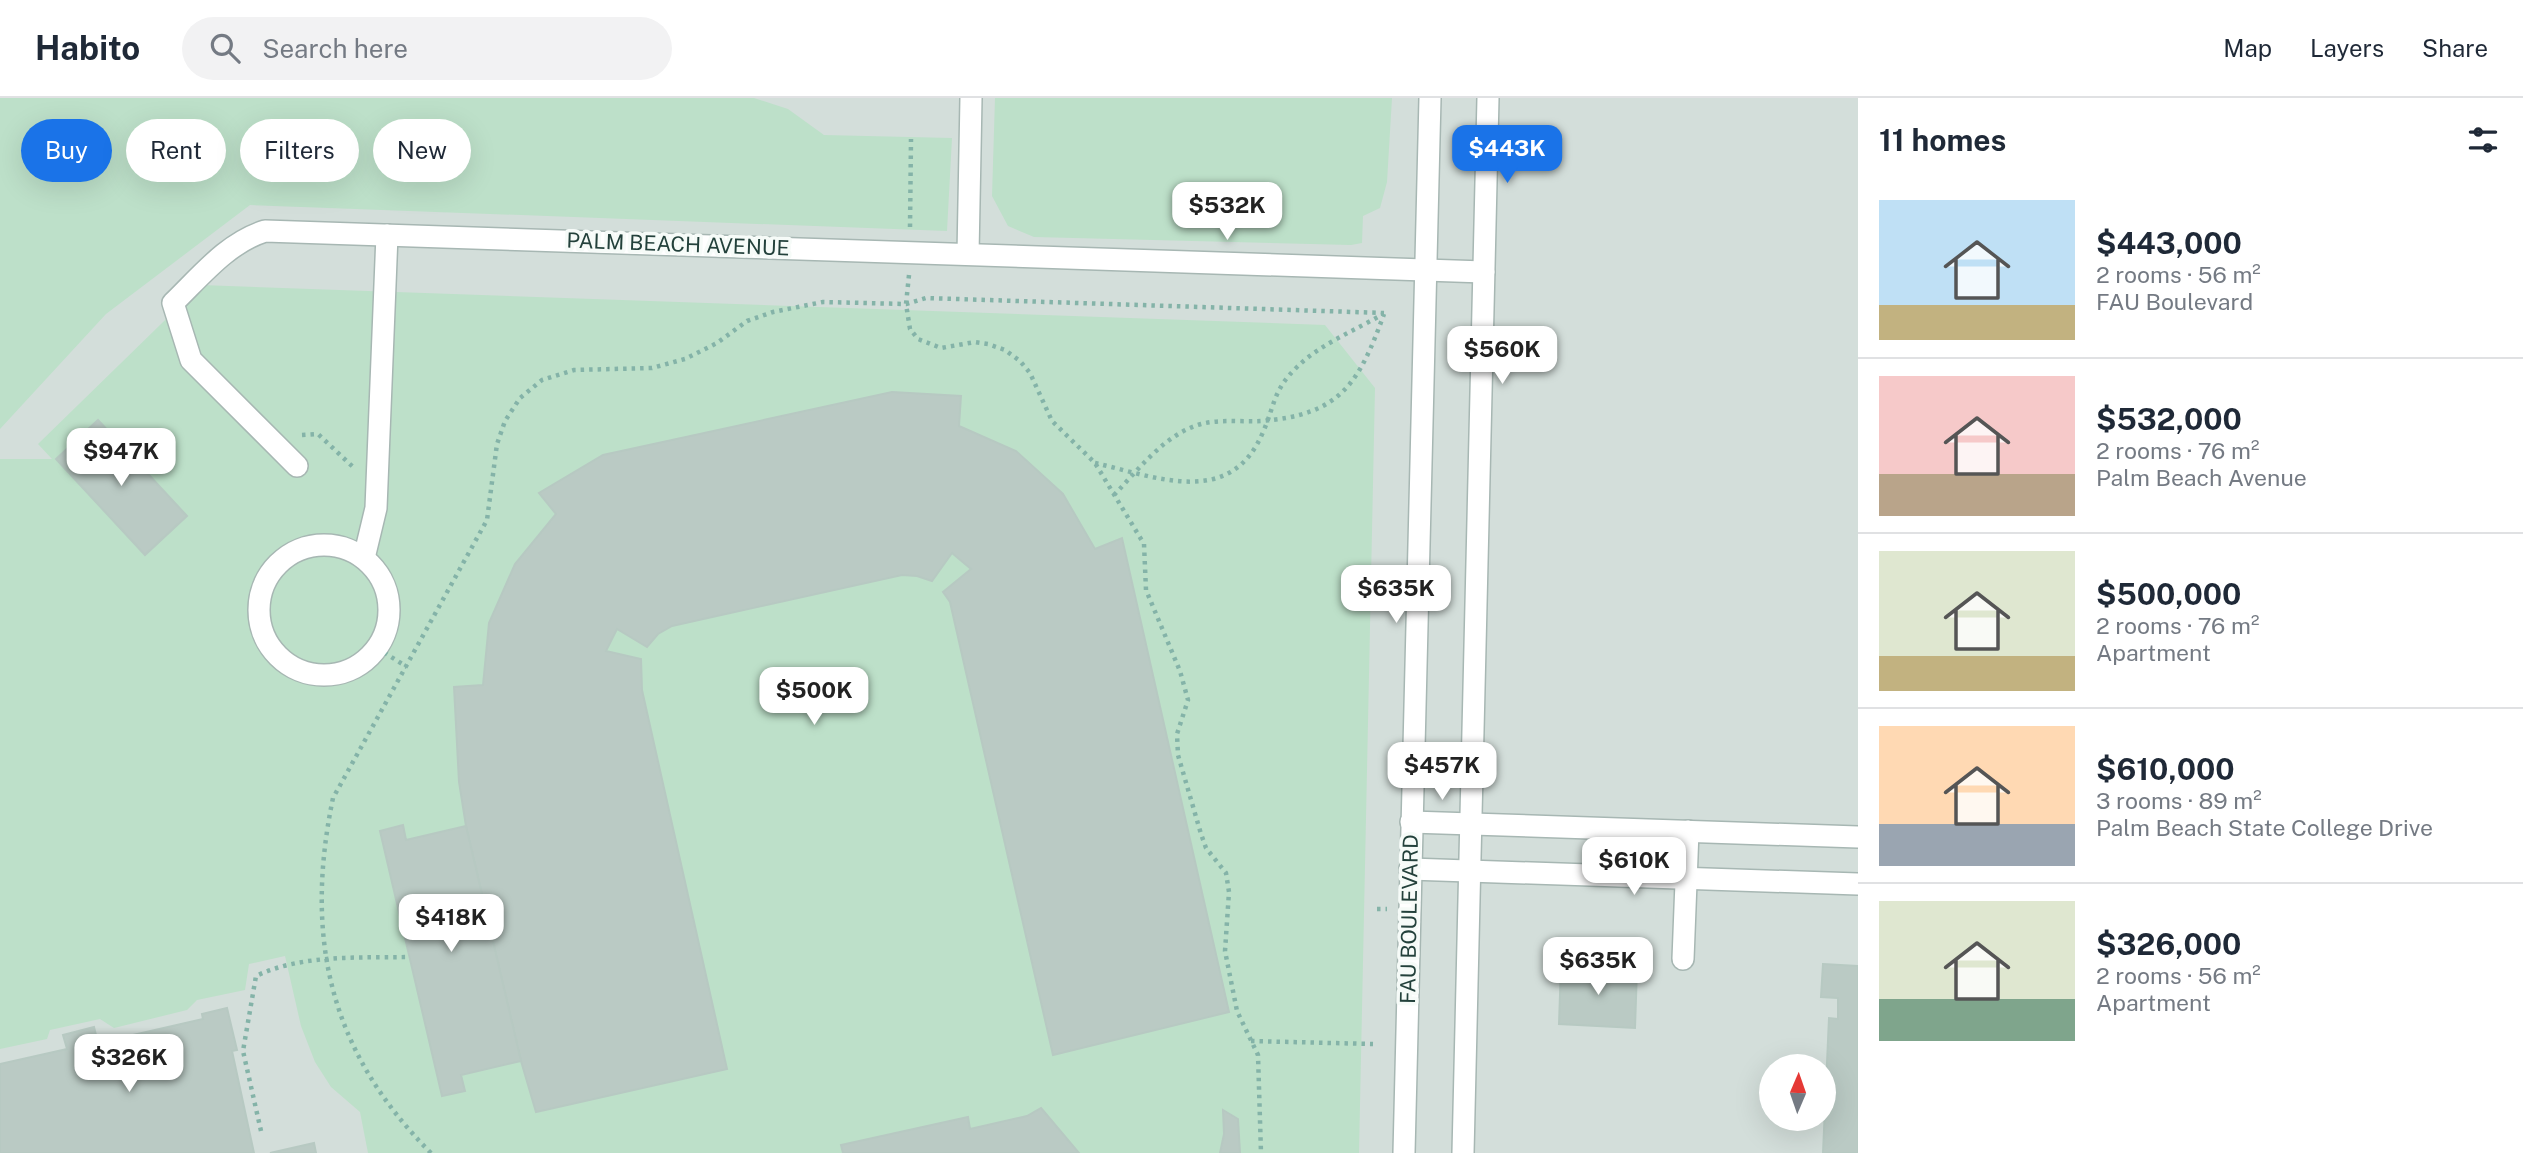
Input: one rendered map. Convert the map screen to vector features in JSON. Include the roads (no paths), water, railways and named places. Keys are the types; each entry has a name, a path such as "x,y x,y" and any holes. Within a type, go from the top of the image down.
{"street":[{"path":"968,254 971,98"},
{"name":"FAU BOULEVARD","path":"1404,1153 1430,98"},
{"path":"1463,1153 1488,98"},
{"name":"PALM BEACH AVENUE","path":"297,466 191,360 173,303 227,251 247,237 265,230 910,250 1485,272"},
{"path":"364,558 377,490 387,235"},
{"path":"315,545 341,546 364,558 381,578 389,602 387,626 377,648 360,664 337,673 313,674 290,666 270,647 260,623 260,596 270,572 290,554 315,545"},
{"path":"1411,822 1858,837"},
{"path":"1683,959 1688,831"},
{"path":"1410,869 1858,884"}]}
